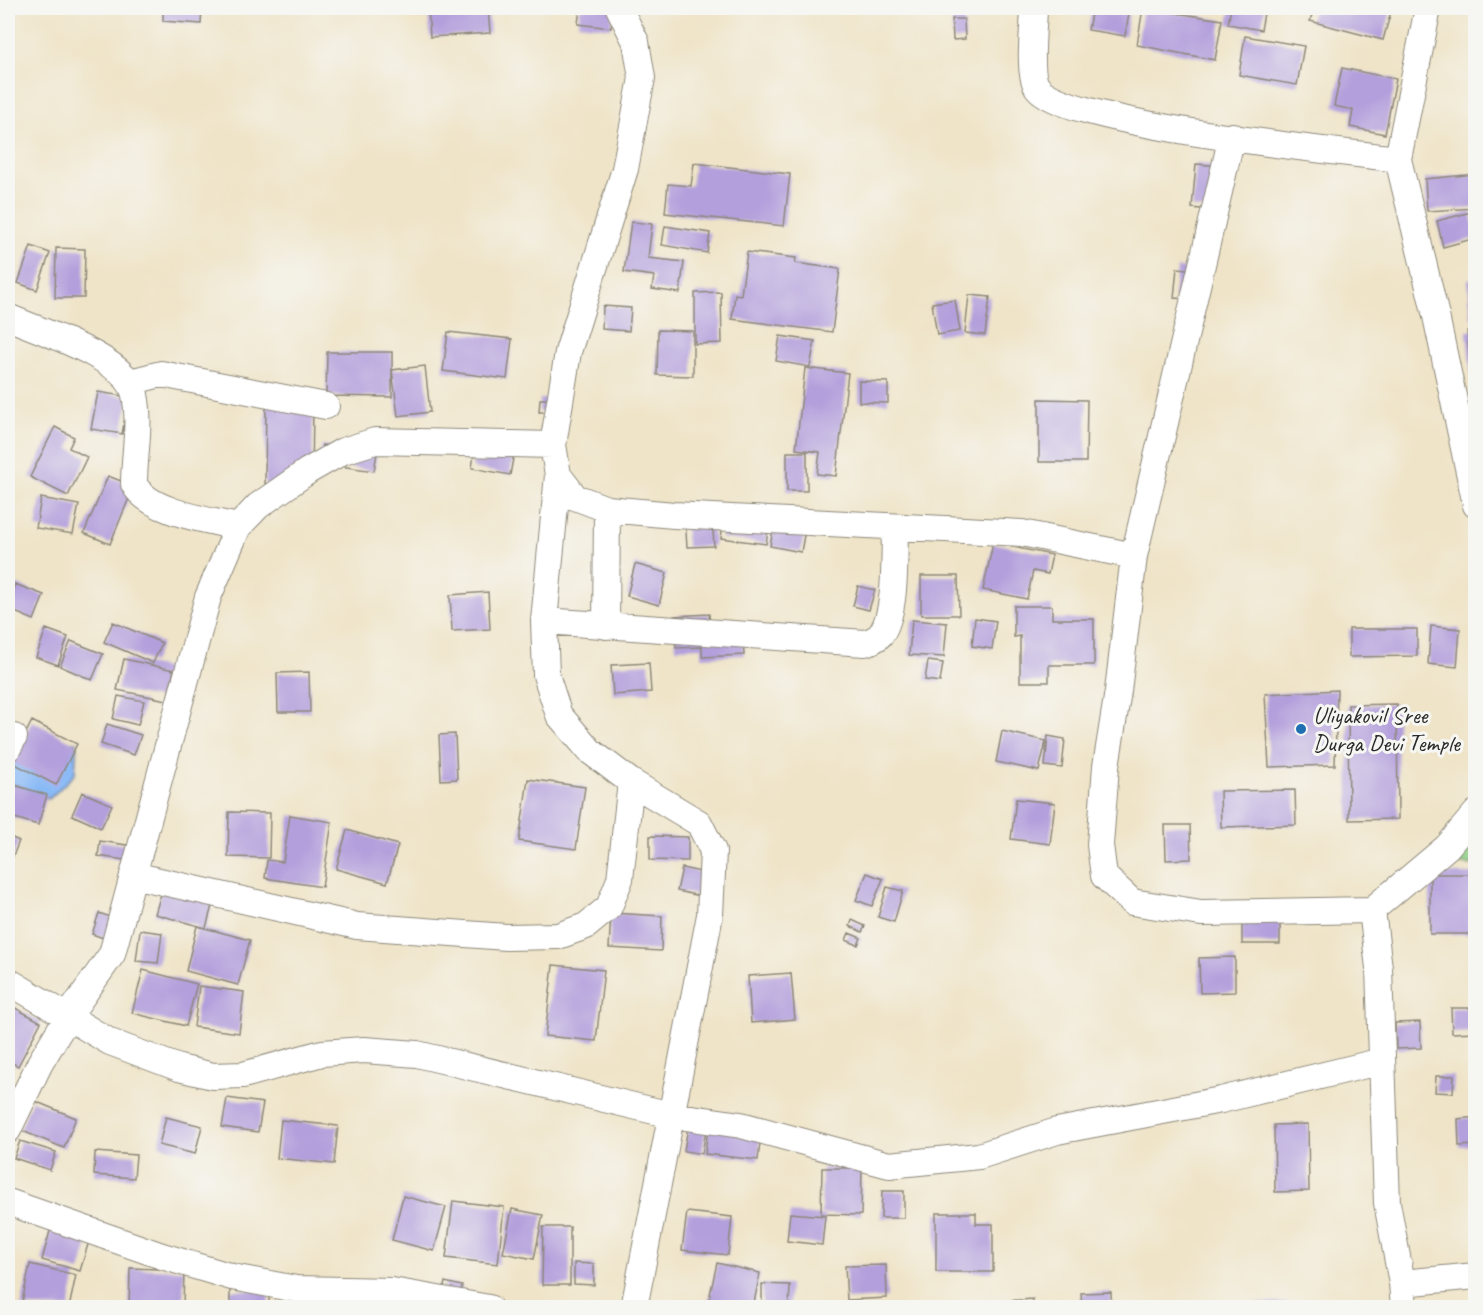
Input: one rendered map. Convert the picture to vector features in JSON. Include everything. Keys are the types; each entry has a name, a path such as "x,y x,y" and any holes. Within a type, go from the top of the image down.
{"street":[{"path":"619,8 636,42 642,78 625,169 568,352 553,445 558,475 544,621 546,675 559,715 590,751 631,782 699,824 713,851 710,915 634,1308"},
{"path":"1034,8 1032,70 1036,87 1049,98 1108,117 1398,159"},
{"path":"1428,8 1398,159 1436,316 1476,505"},
{"path":"1232,136 1134,556 1118,691 1106,766 1100,845 1104,876 1132,902 1201,913 1372,910 1447,847 1476,813"},
{"path":"8,317 106,361 130,382 135,394 136,410 134,484 139,495 166,507 238,527"},
{"path":"130,382 161,374 326,406"},
{"path":"8,1130 40,1063 67,1018 112,954 208,597 238,527 258,506 308,471 343,451 375,441 553,445"},
{"path":"558,475 575,497 608,509 1022,533 1134,556"},
{"path":"606,626 608,509"},
{"path":"544,621 865,643 875,639 888,618 895,527"},
{"path":"134,875 357,926 507,937 558,936 572,932 599,917 615,894 620,879 631,782"},
{"path":"1372,910 1379,968 1387,1203 1403,1295 1476,1276"},
{"path":"8,981 110,1042 145,1056 213,1076 243,1075 322,1053 364,1050 417,1054 671,1114 753,1128 889,1165 930,1163 979,1156 1057,1131 1221,1100 1382,1061"},
{"path":"8,1202 162,1256 232,1277 296,1289 392,1291 489,1308"}],"green space":[{"path":"1475,829 1475,865 1454,863"}],"water":[{"path":"27,740 77,742 75,774 49,799 8,782 8,770"}],"building":[{"path":"163,8 202,8 201,24 163,21"},
{"path":"428,8 488,8 490,33 430,37"},
{"path":"580,8 613,8 611,28 578,24"},
{"path":"1092,8 1130,8 1125,36 1088,30"},
{"path":"1143,8 1222,20 1215,60 1137,45"},
{"path":"1231,8 1265,8 1261,30 1228,24"},
{"path":"1314,8 1392,8 1383,40 1310,21"},
{"path":"952,19 964,19 965,39 953,40"},
{"path":"1245,36 1304,46 1297,85 1239,75"},
{"path":"1342,68 1396,79 1385,134 1350,127 1353,110 1334,106"},
{"path":"694,163 790,174 784,226 665,213 668,184 691,186"},
{"path":"1196,164 1223,166 1219,211 1192,208"},
{"path":"1476,174 1476,208 1427,211 1425,179"},
{"path":"1471,212 1476,238 1443,247 1437,221"},
{"path":"631,222 652,224 648,258 684,262 680,293 652,289 654,276 624,272"},
{"path":"665,226 710,233 707,253 662,245"},
{"path":"31,246 50,253 37,290 18,283"},
{"path":"56,248 85,249 84,298 55,298"},
{"path":"747,252 796,258 795,263 840,269 832,332 732,319 735,294 741,295"},
{"path":"1177,268 1198,270 1196,300 1174,298"},
{"path":"1476,278 1476,318 1471,319 1468,279"},
{"path":"721,292 722,343 695,344 695,293"},
{"path":"969,295 990,297 985,335 965,333"},
{"path":"955,300 960,331 937,335 932,303"},
{"path":"603,306 631,308 629,331 602,329"},
{"path":"658,330 693,331 693,376 657,375"},
{"path":"1476,330 1476,384 1472,384 1467,331"},
{"path":"448,332 512,339 507,379 443,371"},
{"path":"780,336 815,341 810,367 776,361"},
{"path":"327,352 392,352 392,397 326,396"},
{"path":"425,366 430,412 398,416 392,370"},
{"path":"805,368 848,373 836,476 817,474 820,452 796,449"},
{"path":"859,381 888,382 888,403 859,402"},
{"path":"98,392 129,397 122,434 91,429"},
{"path":"540,399 566,399 566,412 539,412"},
{"path":"1039,399 1087,400 1086,462 1039,462"},
{"path":"266,405 313,405 312,485 265,484"},
{"path":"55,427 74,437 69,448 87,457 68,496 30,477"},
{"path":"476,441 515,448 510,475 472,468"},
{"path":"322,445 377,453 374,471 319,463"},
{"path":"787,452 807,452 807,491 787,491"},
{"path":"108,476 134,486 110,544 84,533"},
{"path":"41,498 79,505 73,534 36,528"},
{"path":"712,515 714,546 687,547 685,517"},
{"path":"724,518 769,524 766,544 721,538"},
{"path":"774,524 805,530 801,552 770,546"},
{"path":"993,543 1052,555 1048,574 1033,571 1027,599 983,590"},
{"path":"635,564 667,573 659,605 627,596"},
{"path":"921,576 958,576 959,615 921,615"},
{"path":"15,584 44,595 34,620 8,609 8,602"},
{"path":"858,586 875,590 869,610 853,606"},
{"path":"488,592 490,629 452,631 450,595"},
{"path":"1014,606 1052,606 1052,619 1094,619 1094,665 1049,665 1049,682 1020,682 1020,636 1014,637"},
{"path":"709,614 711,641 743,639 744,655 702,657 702,647 676,648 674,616"},
{"path":"975,618 996,621 992,649 972,646"},
{"path":"912,620 947,623 944,657 909,655"},
{"path":"113,622 162,643 153,663 104,642"},
{"path":"1431,626 1460,629 1457,667 1428,664"},
{"path":"46,629 68,637 58,665 36,657"},
{"path":"1349,629 1417,629 1417,656 1349,657"},
{"path":"71,641 103,654 92,680 60,666"},
{"path":"124,659 174,670 167,700 117,690"},
{"path":"928,661 943,663 940,682 925,680"},
{"path":"649,663 651,692 613,695 611,665"},
{"path":"309,672 310,712 278,712 277,673"},
{"name":"Uliyakovil Sree Durga Devi Temple","path":"1337,690 1335,765 1269,767 1265,694"},
{"path":"118,696 144,701 138,725 113,719"},
{"path":"1397,704 1398,819 1349,820 1348,705"},
{"path":"32,721 77,744 56,785 11,762"},
{"path":"107,724 141,735 134,755 101,744"},
{"path":"1002,731 1046,741 1039,771 996,762"},
{"path":"455,734 457,779 441,780 439,735"},
{"path":"1048,736 1065,739 1062,768 1045,766"},
{"path":"528,779 585,787 576,849 519,841"},
{"path":"8,783 47,795 38,825 8,816"},
{"path":"1295,790 1296,825 1221,827 1220,791"},
{"path":"82,792 112,805 101,828 72,815"},
{"path":"1016,799 1055,803 1050,844 1011,839"},
{"path":"229,812 270,813 269,858 228,857"},
{"path":"290,815 332,822 322,887 265,878 267,860 283,862"},
{"path":"1165,825 1190,825 1191,859 1166,860"},
{"path":"347,830 398,845 387,883 336,869"},
{"path":"8,836 19,841 11,861 8,859"},
{"path":"650,836 688,837 688,861 650,860"},
{"path":"100,841 133,846 131,861 98,856"},
{"path":"682,868 710,874 705,897 677,891"},
{"path":"167,873 217,887 206,928 155,914"},
{"path":"867,873 883,879 872,906 856,900"},
{"path":"1430,874 1476,874 1476,934 1430,934"},
{"path":"887,887 903,891 894,922 878,917"},
{"path":"99,913 116,919 109,940 92,934"},
{"path":"611,913 662,916 661,951 609,948"},
{"path":"852,920 865,926 862,932 850,926"},
{"path":"1280,920 1280,944 1242,944 1242,921"},
{"path":"197,926 250,940 238,985 186,971"},
{"path":"140,930 162,933 158,963 136,961"},
{"path":"849,933 861,938 858,945 846,940"},
{"path":"1235,957 1235,992 1200,993 1199,958"},
{"path":"553,965 604,970 596,1041 545,1036"},
{"path":"143,970 197,984 186,1026 132,1013"},
{"path":"791,973 795,1019 751,1023 748,976"},
{"path":"199,986 244,992 239,1033 194,1027"},
{"path":"8,1004 41,1022 18,1066 8,1061"},
{"path":"1451,1008 1476,1008 1476,1032 1452,1033"},
{"path":"1420,1022 1421,1048 1396,1049 1395,1023"},
{"path":"1436,1076 1454,1076 1453,1093 1435,1092"},
{"path":"227,1098 263,1103 258,1132 222,1127"},
{"path":"32,1100 76,1118 64,1148 20,1130"},
{"path":"166,1117 202,1126 195,1154 159,1145"},
{"path":"1476,1117 1476,1145 1459,1146 1458,1119"},
{"path":"281,1120 338,1126 334,1164 277,1158"},
{"path":"709,1120 762,1126 758,1160 705,1154"},
{"path":"1308,1124 1309,1191 1275,1192 1274,1125"},
{"path":"688,1127 706,1130 702,1154 684,1151"},
{"path":"20,1141 56,1152 50,1170 14,1158"},
{"path":"95,1152 136,1155 134,1178 94,1175"},
{"path":"822,1168 862,1168 861,1215 821,1214"},
{"path":"882,1191 904,1191 904,1218 881,1218"},
{"path":"403,1196 446,1207 434,1251 392,1240"},
{"path":"453,1201 504,1207 498,1264 446,1258"},
{"path":"512,1209 543,1215 534,1259 503,1253"},
{"path":"687,1212 732,1217 728,1255 682,1250"},
{"path":"790,1213 825,1216 822,1245 787,1241"},
{"path":"936,1213 976,1213 976,1224 993,1224 993,1272 936,1272"},
{"path":"53,1220 92,1231 80,1271 42,1260"},
{"path":"543,1227 570,1227 570,1285 542,1285"},
{"path":"574,1263 594,1264 594,1285 574,1284"},
{"path":"717,1263 760,1273 753,1308 707,1308"},
{"path":"30,1264 76,1275 69,1308 21,1307"},
{"path":"886,1265 887,1298 847,1300 845,1266"},
{"path":"130,1268 184,1270 183,1308 129,1308"},
{"path":"445,1282 462,1286 459,1302 442,1298"},
{"path":"762,1284 790,1285 789,1308 762,1308"},
{"path":"230,1290 269,1290 269,1308 230,1308"},
{"path":"1111,1292 1111,1308 1082,1308 1081,1293"},
{"path":"1033,1299 1033,1308 991,1308 990,1302"},
{"path":"1252,1303 1307,1303 1307,1308 1252,1308"}],"place":[{"name":"Uliyakovil Sree Durga Devi Temple","path":"1301,729"}]}
